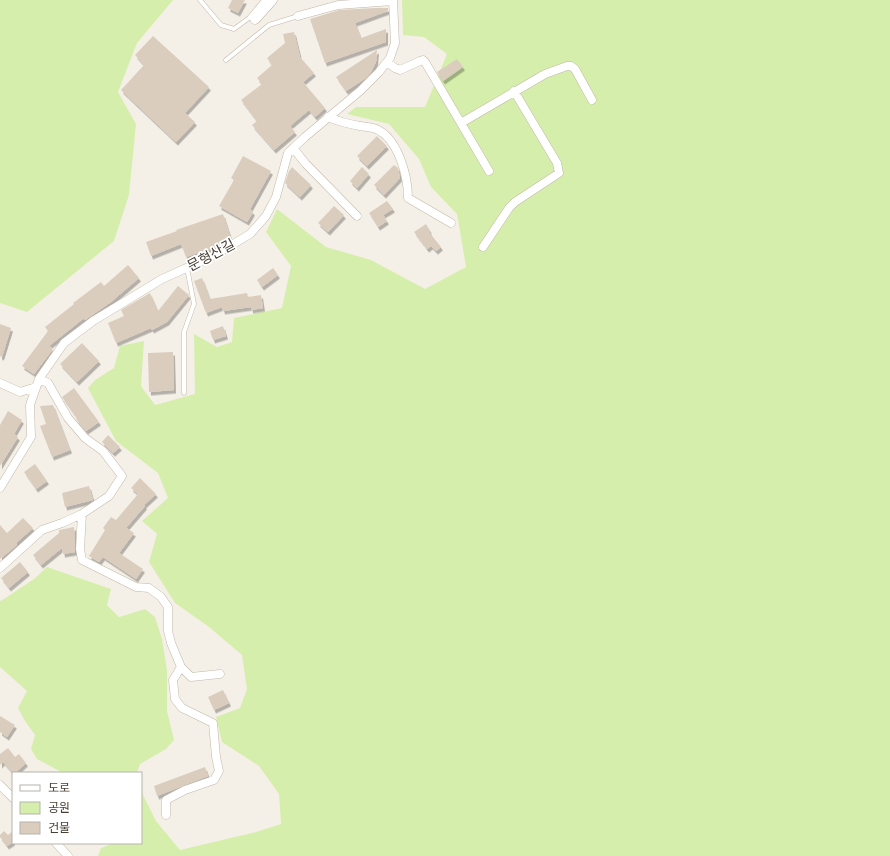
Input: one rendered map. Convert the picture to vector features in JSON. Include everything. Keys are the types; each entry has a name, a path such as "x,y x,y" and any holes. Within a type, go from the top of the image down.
{"street":[{"path":"256,19 272,0"},
{"path":"298,16 338,5 393,0"},
{"name":"문형산길","path":"0,488 31,437 30,404 39,379 64,343 93,321 162,279 214,254 250,234 266,216 276,197 288,153 360,91 379,72 390,58 395,43 393,0"},
{"path":"387,62 400,70 423,60 426,62 489,171"},
{"path":"461,123 514,91 561,67 571,66 575,69 592,100"},
{"path":"483,246 509,208 515,202 559,173 557,163 514,91"},
{"path":"328,117 340,122 375,128 385,135 399,153 406,176 408,198 451,223"},
{"path":"293,148 306,164 357,216"},
{"path":"0,568 42,530 82,514 109,496 122,476 103,451 85,438 68,418 48,383 39,379"},
{"path":"0,383 20,392 36,387"},
{"path":"82,514 80,549 82,560 136,587 149,588 161,597 168,607 168,631 171,643 181,667 191,677 220,674"},
{"path":"166,815 166,800 184,790 214,780 219,771 216,757 213,723 182,708 175,699 173,680 181,667"},
{"path":"0,785 12,797"},
{"path":"57,844 68,856"}],"lane":[{"path":"200,0 221,25 234,29 249,18 264,0"},
{"path":"226,60 269,25 298,16"},
{"path":"184,393 184,332 194,304 186,268"}],"green space":[{"path":"0,0 173,0 137,43 118,92 136,124 129,195 114,241 27,312 0,303"},
{"path":"402,0 890,0 890,856 98,856 101,848 111,844 142,844 142,793 156,821 180,850 256,832 281,824 279,794 259,766 222,742 216,717 240,708 247,689 242,655 209,627 175,603 149,562 157,534 142,521 168,498 158,473 116,441 88,388 95,380 114,368 120,346 144,341 141,386 155,405 195,394 194,334 217,347 232,342 234,318 282,308 291,266 266,232 277,209 326,247 371,260 425,289 466,267 457,214 431,187 419,159 389,124 347,114 356,107 425,107 447,54 424,37 403,35"},
{"path":"47,567 111,589 107,605 119,617 145,609 155,617 162,639 167,670 167,711 174,740 166,749 140,764 137,772 61,772 37,759 31,749 35,735 18,708 27,691 0,667 0,601 34,579"}],"building":[{"path":"232,0 245,0 238,13 228,8"},
{"path":"388,8 388,11 355,23 361,38 386,29 386,42 325,63 310,19 339,10"},
{"path":"294,32 300,57 314,73 303,82 325,108 315,117 309,110 290,126 295,132 274,150 252,125 257,121 241,100 262,84 257,78 272,65 267,58 285,43 283,34"},
{"path":"153,36 209,87 185,113 195,122 176,142 121,90 144,65 135,55"},
{"path":"377,50 376,62 371,72 366,78 346,91 336,77"},
{"path":"457,59 463,67 443,81 437,72"},
{"path":"377,136 387,146 367,166 357,156"},
{"path":"243,156 271,171 250,209 253,212 247,222 219,206 234,180 231,178"},
{"path":"394,165 398,168 400,178 384,195 374,185"},
{"path":"292,167 311,185 300,197 285,183"},
{"path":"362,167 369,174 357,188 350,181"},
{"path":"387,201 393,209 383,215 387,221 378,227 369,213"},
{"path":"334,206 344,215 328,232 318,223"},
{"path":"223,214 231,239 219,246 186,257 181,244 151,256 146,242"},
{"path":"426,224 430,231 429,232 441,247 436,251 431,246 427,249 414,232"},
{"path":"128,265 139,278 111,302 85,320 84,318 49,346 53,349 34,374 22,366 48,331 45,327 101,282 104,286"},
{"path":"273,268 278,275 262,287 257,280"},
{"path":"202,278 210,299 247,293 248,297 261,295 263,308 251,310 251,307 223,311 222,307 206,313 194,281"},
{"path":"178,286 189,295 167,322 152,330 151,328 116,343 108,323 124,316 121,310 150,293 158,311"},
{"path":"0,324 11,328 2,357 0,356"},
{"path":"223,326 226,336 213,340 210,331"},
{"path":"82,343 99,361 77,382 60,364"},
{"path":"173,352 174,390 149,392 148,353"},
{"path":"74,388 99,422 86,431 76,419 77,418 62,397"},
{"path":"53,405 70,450 52,457 40,426 46,424 40,406"},
{"path":"8,411 22,420 14,434 18,437 0,466 0,425"},
{"path":"108,435 120,447 113,453 102,442"},
{"path":"35,464 47,481 36,489 24,472"},
{"path":"140,478 156,494 144,505 145,506 126,528 134,533 119,553 143,569 136,579 103,557 99,562 89,556 105,530 103,528 111,517 116,520 138,494 131,488"},
{"path":"89,486 93,500 65,507 62,493"},
{"path":"23,518 33,528 16,543 17,545 0,559 0,525 7,533"},
{"path":"74,527 75,552 63,554 62,548 41,565 33,555 59,533 59,530"},
{"path":"20,562 28,572 9,588 1,578"},
{"path":"223,690 229,703 214,710 208,697"},
{"path":"0,716 15,725 7,737 0,732"},
{"path":"8,748 15,757 19,754 26,763 16,772 12,772 3,762 0,765 0,754"},
{"path":"205,767 208,776 157,796 154,786"},
{"path":"4,831 8,835 12,832 12,843 7,846 0,835"}]}
